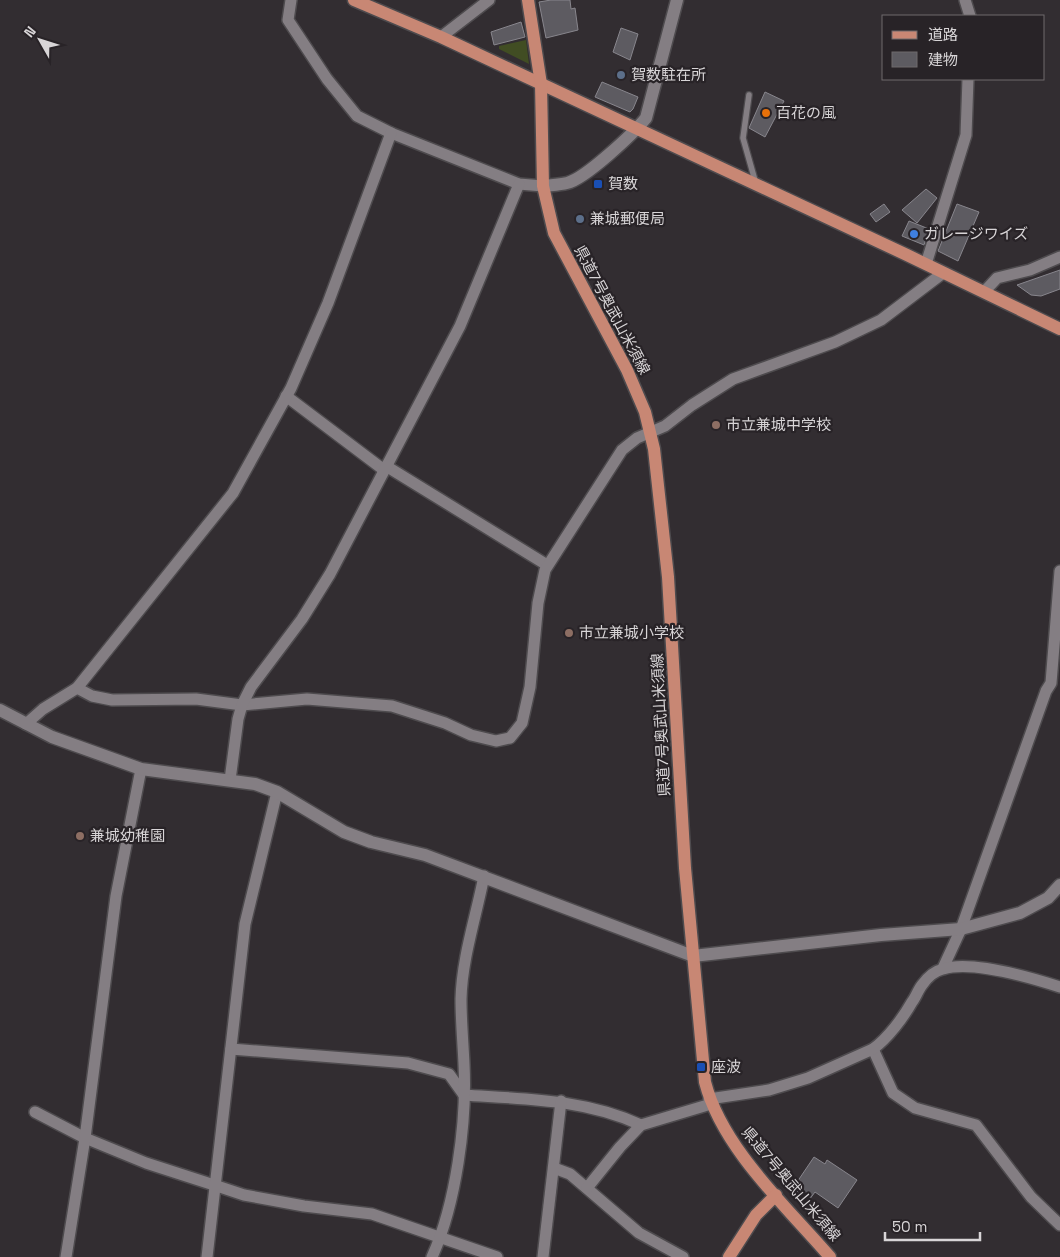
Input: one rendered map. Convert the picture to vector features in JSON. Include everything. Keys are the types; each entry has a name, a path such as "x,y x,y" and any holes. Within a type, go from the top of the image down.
{"main road":[{"path":"354,0 541,84 926,264 1060,329"},
{"name":"県道7号奥武山米須線","path":"528,0 541,84 543,186 554,233 627,370 645,412 650,433 669,587 685,868 702,1056 710,1101 736,1146 830,1257"},
{"path":"729,1257 756,1215 776,1195"}],"street":[{"path":"292,0 288,20 327,79 357,116 391,133 519,184 543,186 569,183 617,149 637,130 646,118 677,0"},
{"path":"440,37 489,0"},
{"path":"965,0 970,15"},
{"path":"926,264 966,135 968,80"},
{"path":"26,724 43,709 78,688 233,493 286,396 328,303 391,133"},
{"path":"230,780 238,719 242,705 251,687 302,620 325,582 460,326 519,184"},
{"path":"984,292 998,278 1030,270 1060,257"},
{"path":"78,688 92,696 112,700 196,699 242,705 307,698 392,706 445,723 471,735 496,741 510,738 522,724 530,687 538,603 547,565 622,450 637,438 665,426 692,405 733,378 836,342 881,320 943,273"},
{"path":"286,396 385,468 547,565"},
{"path":"943,968 961,929 991,841 1046,691 1051,683 1057,651 1060,571"},
{"path":"0,710 52,737 140,769 255,784 277,792 344,832 371,842 425,855 693,956 881,935 961,929 1020,913 1048,898 1060,885"},
{"path":"66,1257 85,1138 116,896 140,769"},
{"path":"207,1257 245,924 277,792"},
{"path":"432,1257 441,1238 459,1158 464,1095 461,1000 463,976 484,876"},
{"path":"587,1188 620,1147 641,1125 710,1101 769,1090 793,1083 873,1049 881,1043 912,1004 921,987 933,974 943,968 972,967 1020,975 1060,987"},
{"path":"873,1049 893,1093 915,1108 976,1125 1031,1197 1060,1225"},
{"path":"230,1050 339,1060 408,1063 450,1074 464,1095"},
{"path":"464,1095 561,1101 625,1118 641,1125"},
{"path":"543,1257 561,1101"},
{"path":"35,1112 85,1138 146,1163 244,1195 304,1206 372,1214 496,1257"},
{"path":"554,1168 570,1174 639,1232 683,1257"}],"lane":[{"path":"749,95 743,138 757,186"}],"green space":[{"path":"526,40 529,64 499,49 499,46"}],"building":[{"path":"570,0 571,9 575,8 578,30 546,38 539,2"},
{"path":"521,22 525,37 494,45 491,32"},
{"path":"621,28 638,34 630,60 613,52"},
{"path":"602,82 638,97 633,109 630,112 595,97"},
{"path":"765,92 784,101 765,137 749,128"},
{"path":"926,189 937,198 917,223 902,210"},
{"path":"884,204 890,212 876,222 870,214"},
{"path":"957,204 979,212 958,261 938,251"},
{"path":"909,221 929,229 924,245 902,236"},
{"path":"1060,270 1060,289 1041,296 1031,295 1017,285"},
{"path":"814,1157 825,1164 827,1160 857,1180 838,1208 815,1192 809,1200 793,1188"}],"place":[{"name":"賀数駐在所","path":"621,75"},
{"name":"百花の風","path":"766,113"},
{"name":"賀数","path":"598,184"},
{"name":"兼城郵便局","path":"580,219"},
{"name":"ガレージワイズ","path":"914,234"},
{"name":"市立兼城中学校","path":"716,425"},
{"name":"市立兼城小学校","path":"569,633"},
{"name":"兼城幼稚園","path":"80,836"},
{"name":"座波","path":"701,1067"}]}
